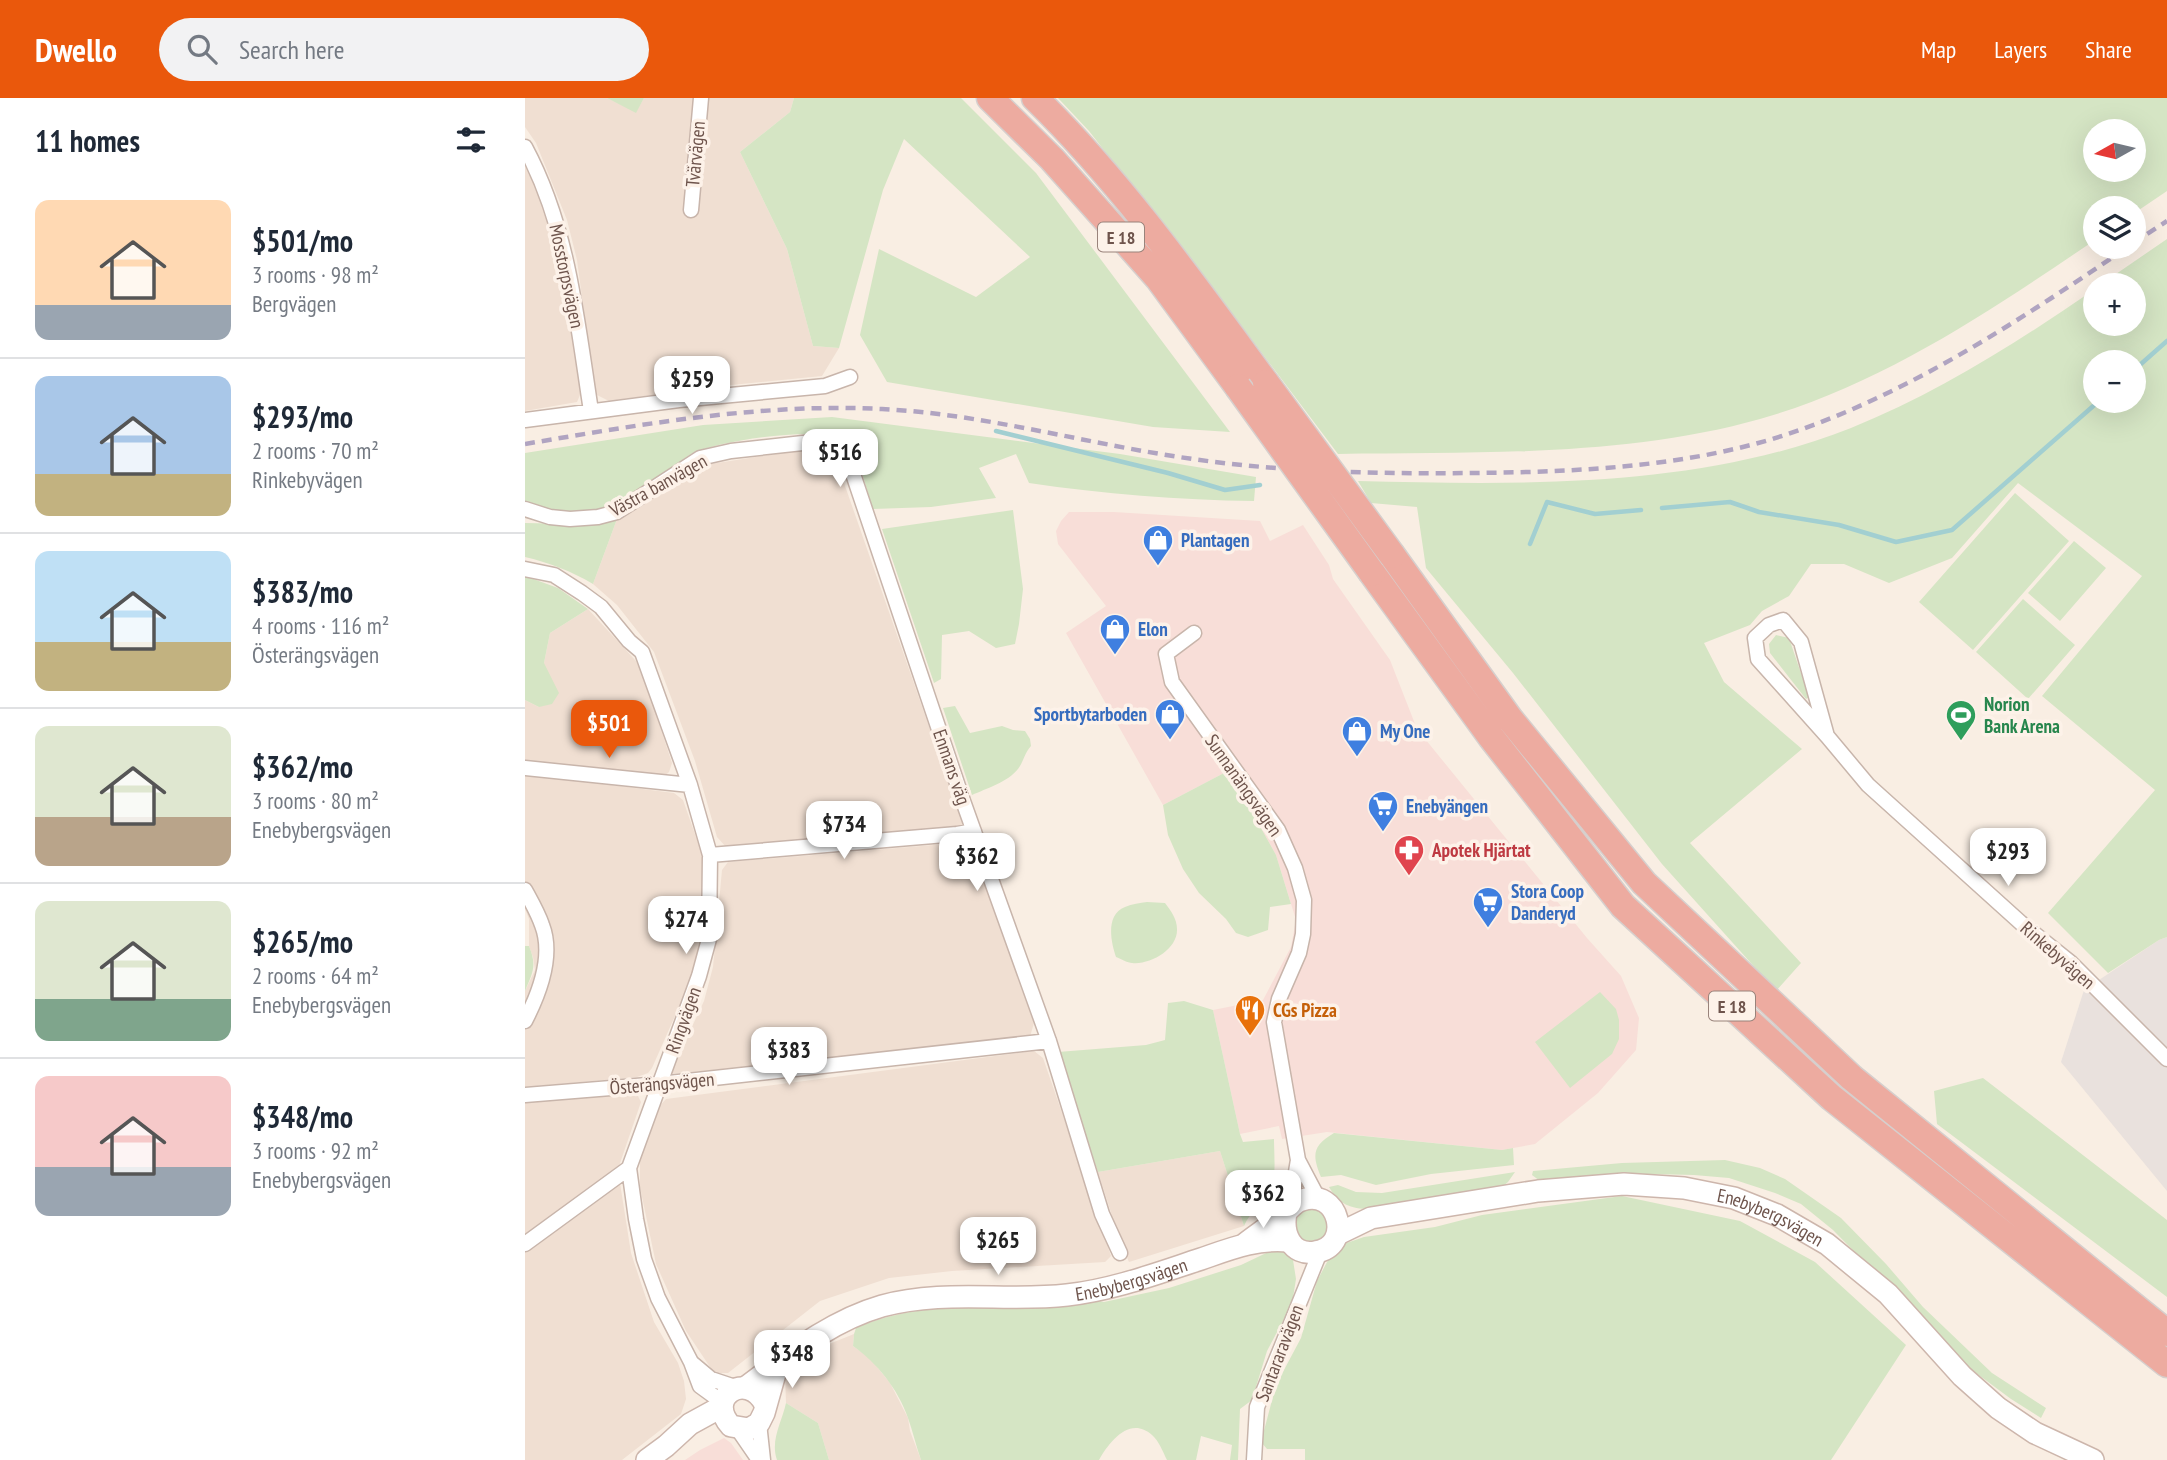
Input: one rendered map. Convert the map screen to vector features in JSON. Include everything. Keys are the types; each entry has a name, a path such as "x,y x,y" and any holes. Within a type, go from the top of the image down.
{"highway":[{"name":"E 18","path":"990,98 1052,159 1158,278 1491,737 1623,905 1832,1098 2167,1364"},
{"name":"E 18","path":"1035,98 1073,135 1173,258 1510,719 1644,883 1852,1078 2167,1333"}],"main road":[{"name":"Enebybergsvägen","path":"647,1460 690,1424 811,1338 846,1319 884,1306 953,1296 1007,1298 1069,1295 1152,1275 1246,1243 1272,1240 1303,1248 1328,1247 1338,1234 1371,1218 1538,1191 1625,1184 1684,1188 1734,1198 1777,1214 1827,1244 1888,1294 1962,1376 1998,1408 2035,1433 2093,1460"},
{"name":"Enebybergsvägen","path":"1246,1243 1300,1200 1318,1198 1327,1202 1336,1212 1371,1218"},
{"path":"1288,1211 1283,1224 1303,1248"},
{"path":"1336,1212 1338,1234"},
{"path":"762,1414 760,1395 732,1396 724,1418 734,1427 749,1429 762,1414 778,1363"},
{"name":"Enebybergsvägen","path":"666,1446 698,1433 734,1427"}],"street":[{"name":"Tvärvägen","path":"691,210 701,98"},
{"name":"Mosstorpsvägen","path":"525,148 553,212 566,256 591,411"},
{"path":"525,420 825,386 850,377"},
{"name":"Västra banvägen","path":"525,509 550,517 598,517 617,512 700,458 731,451 821,441 833,444"},
{"name":"Enmans väg","path":"833,444 848,459 974,831 1049,1041 1102,1214 1120,1253"},
{"name":"Ringvägen","path":"525,569 554,575 582,593 601,607 629,641 642,652 691,785 710,855 709,939 699,976 629,1168 644,1259 658,1298 701,1386 732,1396"},
{"name":"Rinkebyvägen","path":"1827,736 1795,626 1783,620 1769,625 1755,638 1758,659 1868,785 2021,923 2070,963 2167,1059"},
{"name":"Sunnanängsvägen","path":"1194,633 1166,654 1172,682 1278,830 1295,868 1304,900 1303,934 1299,953 1279,999 1274,1022 1298,1160 1318,1198"},
{"path":"525,768 691,785"},
{"path":"710,855 974,831"},
{"path":"525,890 543,927 546,962 538,996 525,1021"},
{"name":"Österängsvägen","path":"525,1095 660,1084 1049,1041"},
{"name":"Sunnanängsvägen","path":"1288,1211 1298,1160"},
{"path":"525,1244 629,1168"},
{"name":"Santararavägen","path":"1254,1460 1257,1407 1304,1289 1303,1248"},
{"name":"Ringvägen","path":"691,1362 732,1396"},
{"path":"761,1460 762,1414"},
{"path":"734,1427 761,1460"}],"shaded area":[{"path":"525,98 607,98 636,112 644,98 794,98 790,112 740,152 787,249 813,346 839,348 822,376 701,388 609,401 595,394 577,260 567,220 536,143 525,127"},
{"path":"525,157 534,176 559,261 583,388 577,402 525,411"},
{"path":"822,449 836,460 963,824 956,829 726,847 717,837 695,761 654,652 617,605 593,584 617,519 704,465"},
{"name":"Enebyängen","path":"1069,512 1114,512 1260,521 1270,541 1303,525 1329,565 1333,579 1390,660 1417,729 1621,976 1639,1018 1636,1050 1598,1093 1535,1144 1502,1150 1327,1132 1282,1139 1279,1126 1240,1134 1213,1010 1263,1000 1291,947 1296,920 1276,855 1252,812 1224,773 1163,805 1066,633 1106,606 1058,544 1056,531"},
{"path":"588,609 636,661 643,675 672,763 669,772 660,780 525,764 525,700 539,707 550,633"},
{"path":"525,774 674,793 683,800 702,854 703,919 694,973 648,1073 637,1077 525,1087 525,991 535,970 529,946 529,919 525,909"},
{"path":"958,843 971,845 1034,1023 1029,1040 670,1074 704,1001 713,967 722,870 728,862"},
{"path":"2167,937 2167,1191 2061,1062 2084,990"},
{"path":"1034,1051 1043,1058 1111,1256 1105,1262 952,1271 889,1278 820,1301 728,1373 714,1373 686,1331 656,1264 640,1187 640,1160 657,1109 666,1099"},
{"path":"625,1092 638,1096 641,1102 619,1166 525,1235 525,1102"},
{"path":"1220,1151 1244,1226 1129,1262 1098,1172"},
{"path":"620,1183 631,1253 654,1322 678,1363 684,1381 686,1399 681,1414 622,1460 525,1460 525,1252"},
{"path":"854,1334 853,1346 869,1357 890,1383 908,1418 921,1460 829,1460 818,1423 786,1403 785,1374 829,1344"},
{"path":"724,1438 743,1460 685,1460 700,1450"}],"green space":[{"path":"607,98 644,98 636,113"},
{"path":"794,98 961,98 1036,173 1230,432 1153,427 887,382 860,335 879,249 976,297 1030,257 904,139 883,190 839,348 813,346 787,249 740,152 790,112"},
{"path":"1058,98 2167,98 2167,191 2146,205 2146,196 2083,196 2083,248 1975,319 1892,366 1805,404 1760,419 1657,440 1604,446 1497,452 1338,454 1089,131"},
{"path":"2167,239 2167,937 2108,973 2048,913 2155,790 2042,696 2142,576 2018,483 1952,558 1889,583 1844,564 1811,564 1789,596 1762,611 1750,625 1704,643 1724,682 1802,749 1690,843 1801,963 1776,991 1662,864 1513,673 1426,568 1417,507 1371,503 1358,481 1545,482 1670,473 1732,463 1792,448 1883,414 1946,383 2083,297 2083,336 2146,336 2146,273 2117,273 2138,259 2146,259 2146,253"},
{"path":"832,417 1120,454 1256,477 1254,501 1141,496 1029,483 1016,454 979,468 996,498 931,507 873,509 858,462 844,440 832,436 792,434 744,440 704,449 688,456 633,494 600,509 568,512 525,510 525,453 703,425"},
{"path":"2015,493 2069,541 1973,650 1919,602"},
{"path":"1013,510 1023,589 1015,644 996,648 969,631 942,635 941,679 934,683 882,529"},
{"path":"617,519 593,584 560,568 525,557 525,523 572,524"},
{"path":"2074,541 2106,568 2060,621 2028,593"},
{"path":"525,576 558,588 588,609 550,633 544,663 559,693 552,704 539,707 525,700"},
{"path":"2023,599 2075,645 2028,699 1976,652"},
{"path":"1776,635 1789,638 1809,697 1806,699 1770,653 1769,644"},
{"path":"955,706 970,733 1002,726 1025,731 1030,739 1031,746 1011,776 972,795 943,708"},
{"path":"1224,773 1252,812 1276,855 1291,904 1270,907 1268,930 1248,937 1236,933 1226,919 1199,893 1183,869 1168,835 1163,805"},
{"path":"1147,902 1165,903 1176,922 1176,936 1162,954 1147,961 1130,963 1116,957 1111,937 1112,922 1114,916 1125,907"},
{"path":"525,946 529,946 533,964 525,991"},
{"path":"1600,992 1616,1009 1619,1039 1612,1054 1570,1088 1535,1042"},
{"path":"1184,1001 1213,1010 1243,1142 1274,1139 1275,1168 1272,1190 1244,1226 1220,1151 1098,1172 1058,1052 1146,1045 1165,1040 1168,1003"},
{"path":"1983,1078 2167,1220 2167,1297 1937,1124 1934,1091"},
{"path":"1334,1133 1502,1150 1513,1148 1514,1165 1431,1174 1376,1185 1341,1175 1321,1177 1316,1163 1316,1152 1321,1142"},
{"path":"1725,1160 1760,1168 1785,1179 1841,1218 1923,1307 1992,1373 2046,1408 2041,1418 1968,1367 1833,1230 1801,1204 1729,1178 1651,1174 1540,1181 1532,1175 1533,1171 1622,1163"},
{"path":"1515,1172 1502,1187 1370,1209 1346,1204 1337,1198 1329,1187 1338,1185 1356,1192 1382,1193"},
{"path":"1622,1196 1740,1221 1815,1262 1906,1345 1831,1460 1305,1460 1305,1449 1267,1449 1261,1442 1276,1385 1301,1338 1317,1281 1335,1247 1364,1237 1435,1227 1482,1215"},
{"path":"1312,1209 1324,1214 1329,1226 1324,1238 1312,1243 1300,1238 1295,1226 1300,1214"},
{"path":"1279,1247 1293,1260 1296,1279 1292,1304 1267,1351 1252,1400 1240,1409 1238,1460 1230,1460 1232,1445 1201,1436 1196,1460 1167,1460 1154,1437 1136,1428 1128,1429 1114,1439 1099,1460 921,1460 899,1397 870,1360 853,1346 856,1328 895,1315 933,1309 1104,1302 1169,1288 1241,1265"},
{"path":"786,1403 818,1423 829,1460 777,1460 776,1438"}],"waterway":[{"path":"2146,360 2167,341"},
{"path":"1662,508 1730,502 1759,512 1839,525 1896,542 1952,530 2085,413"},
{"path":"996,431 1168,473 1225,490 1260,485"},
{"path":"1530,544 1547,502 1595,514 1641,510"}],"railway":[{"path":"2146,235 2167,221"},
{"path":"525,444 703,417 837,408 957,416 1179,457 1288,469 1398,473 1621,467 1696,457 1769,440 1865,404 2000,331 2110,259"}],"place":[{"name":"Plantagen","path":"1158,567"},
{"name":"Elon","path":"1115,656"},
{"name":"Sportbytarboden","path":"1170,741"},
{"name":"Norion Bank Arena","path":"1961,742"},
{"name":"My One","path":"1357,758"},
{"name":"Enebyängen","path":"1383,833"},
{"name":"Apotek Hjärtat","path":"1409,877"},
{"name":"Stora Coop Danderyd","path":"1488,929"},
{"name":"CGs Pizza","path":"1250,1037"}]}
